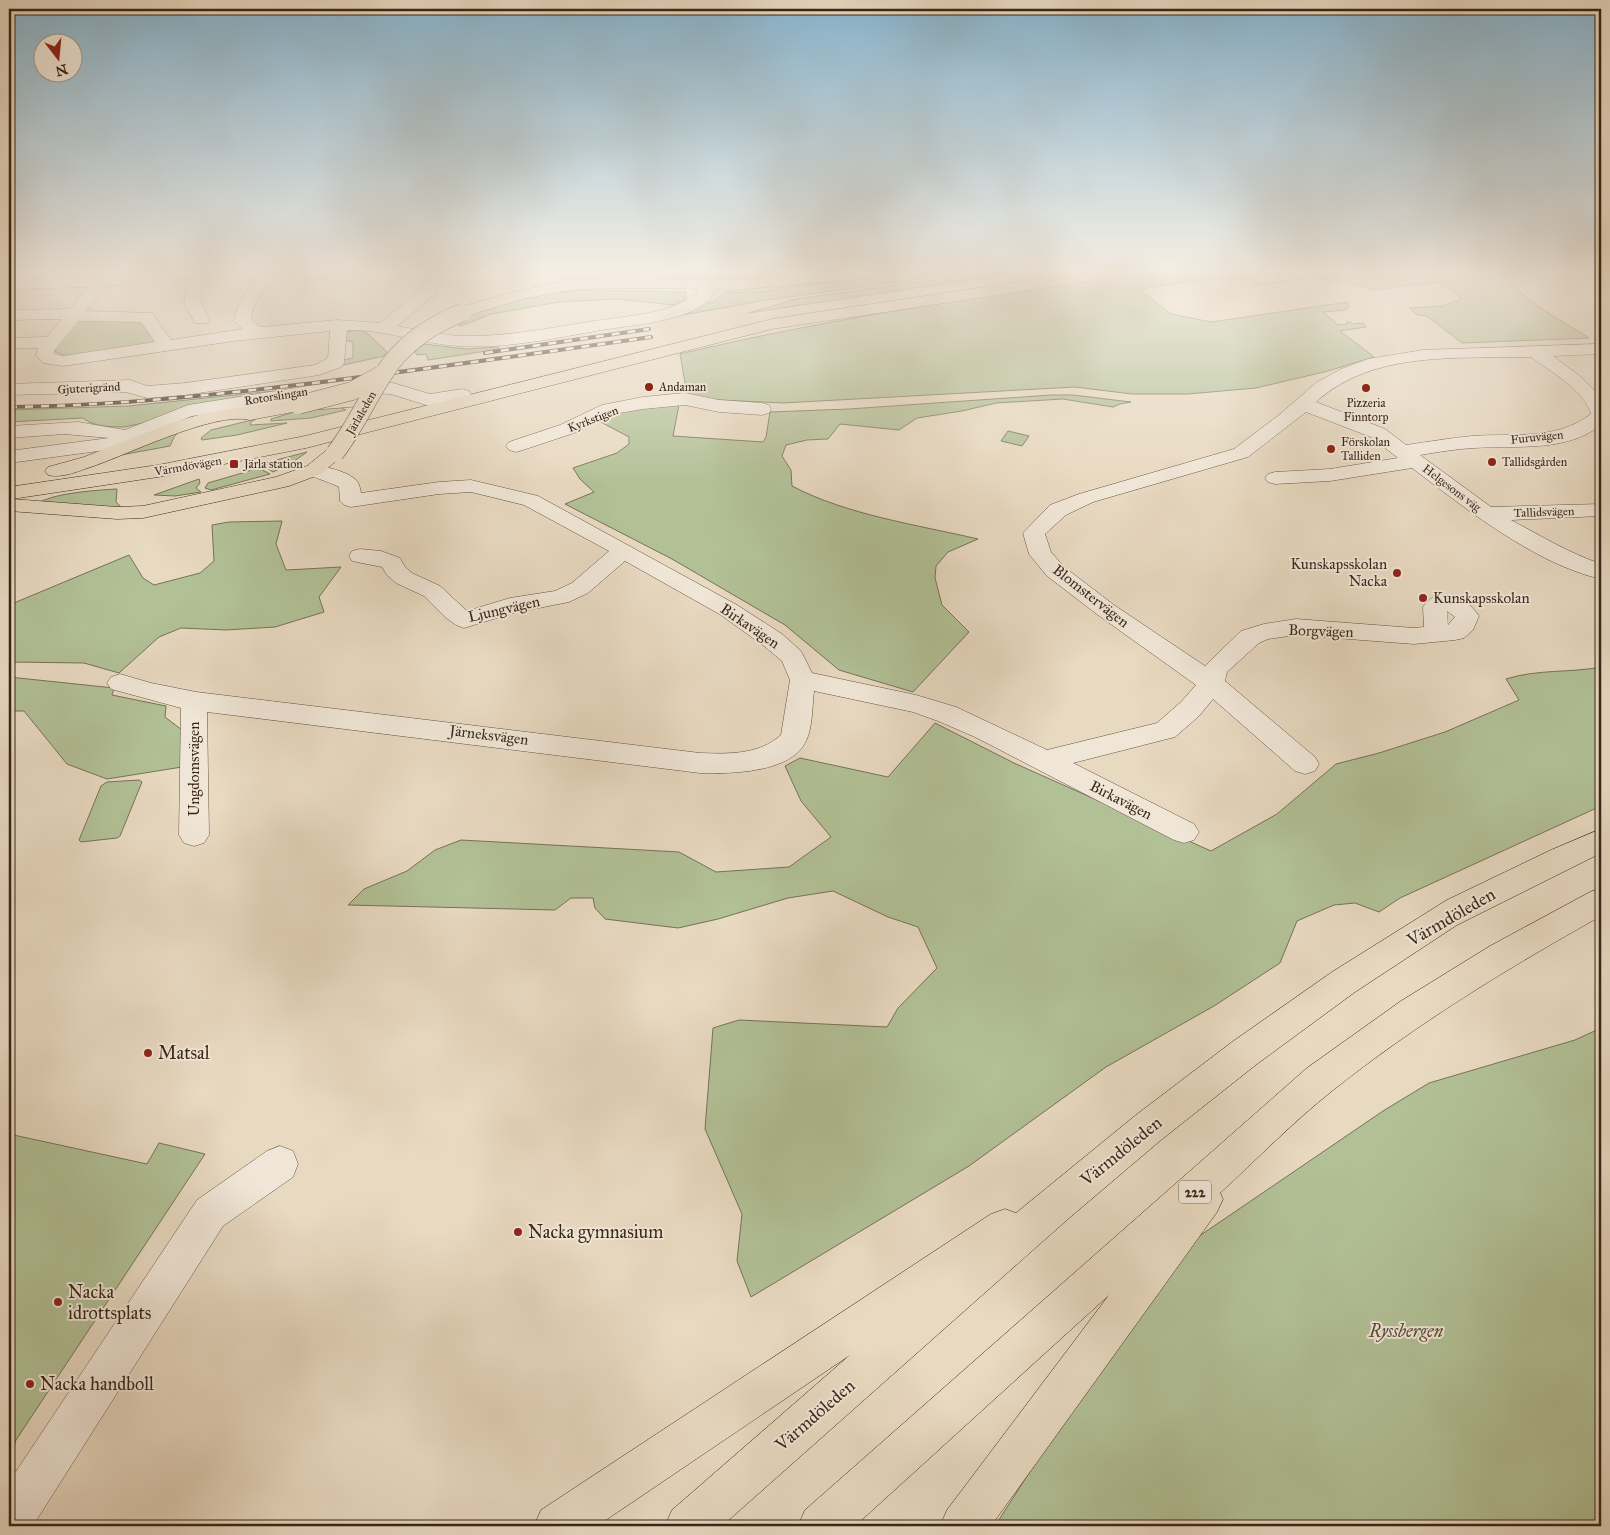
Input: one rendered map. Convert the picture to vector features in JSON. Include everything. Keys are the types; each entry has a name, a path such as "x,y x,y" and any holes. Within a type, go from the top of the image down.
{"main road":[{"name":"Järlaleden","path":"228,495 282,482 314,470 334,453 349,435 384,372 411,342"},
{"name":"Värmdövägen","path":"9,493 148,473 298,444 701,342"},
{"path":"193,455 182,446 183,439 188,434 218,421 353,392 371,383 384,372"},
{"name":"Värmdövägen","path":"9,486 119,471 315,432 462,395 568,375"},
{"path":"298,405 368,401"},
{"path":"9,480 90,462 198,420 244,412 269,410"},
{"path":"148,473 129,486 126,492 126,500 133,503 156,505 176,504 228,495"},
{"path":"9,505 117,513 143,512 228,495"},
{"name":"Värmdöleden","path":"688,1526 1027,1227 1223,1069 1334,990 1448,915 1556,860 1601,840"},
{"name":"222","path":"821,1526 1320,1080 1412,1012 1501,956 1601,901"},
{"path":"557,1526 1127,1146"},
{"path":"963,1526 1236,1155"}],"street":[{"path":"52,342 45,350 45,355 49,359 135,369 167,346 192,342"},
{"path":"9,343 52,342"},
{"path":"164,342 167,346"},
{"name":"Gjuterigränd","path":"9,390 84,389 135,369 136,390 156,391 319,370 335,363 337,358 336,342"},
{"path":"1303,404 1332,381 1382,361 1423,355 1601,350"},
{"name":"Furuvägen","path":"1275,478 1330,475 1465,443 1554,438 1580,431 1594,423 1601,416 1598,404 1582,388 1535,351"},
{"name":"Rotorslingan","path":"9,457 121,442 158,422 188,411 347,386 393,389 429,400 462,395"},
{"name":"Kyrkstigen","path":"516,446 567,429 610,410 643,403 685,399 719,406 762,409"},
{"name":"Helgesons väg","path":"1303,404 1378,433 1486,514 1551,551 1573,562 1601,572"},
{"name":"Blomstervägen","path":"1303,404 1241,452 1086,498 1058,510 1034,533 1040,554 1055,571 1106,610 1211,683 1305,764"},
{"path":"9,432 89,428 128,437"},
{"name":"Birkavägen","path":"314,470 334,476 348,484 351,501 439,488 470,486 531,500 729,610 773,640 792,657 804,680 916,704 947,714 984,730 1184,832"},
{"name":"Tallidsvägen","path":"1486,514 1601,510"},
{"name":"Ljungvägen","path":"360,556 380,558 392,563 395,570 404,578 432,591 464,620 510,606 561,597 580,588 624,550"},
{"name":"Borgvägen","path":"1044,761 1166,730 1190,709 1211,683 1216,668 1250,637 1264,632 1296,627 1414,636 1436,634"},
{"name":"Järneksvägen","path":"120,683 194,702 262,708 700,763 722,763 769,756 781,752 788,746 794,738 804,680"},
{"name":"Ungdomsvägen","path":"194,702 194,835"},
{"path":"9,1519 210,1213 280,1164"}],"green space":[{"path":"61,342 154,342 153,344 65,356 54,351"},
{"path":"351,342 376,342 387,352 384,356 339,366 343,360 353,358 353,342"},
{"path":"733,342 1354,342 1374,357 1328,371 1256,388 1188,394 1132,394 1075,387 783,403 701,399 687,394 680,354"},
{"path":"1460,342 1497,342 1462,343"},
{"path":"424,344 466,349 499,347 499,349 428,360 426,354 417,355 415,352"},
{"path":"293,389 125,427 97,425 83,418 9,422 9,410 129,406"},
{"path":"1073,395 1131,402 1113,407 1063,399 996,403 962,411 917,418 899,430 840,424 828,439 807,440 786,445 782,456 791,470 792,486 836,505 859,512 978,539 948,552 936,566 935,578 942,605 969,632 913,692 839,670 785,625 672,559 565,504 594,492 580,479 573,468 617,453 629,444 629,437 597,420 597,418 632,408 679,405 673,436 763,442 766,437 770,412 849,409"},
{"path":"339,407 346,410 311,418 271,421 271,419 298,411"},
{"path":"256,419 250,425 287,423 237,435 202,440 201,438 211,430"},
{"path":"181,430 174,437 170,446 121,455"},
{"path":"1008,431 1029,436 1022,446 1001,441"},
{"path":"307,452 293,462 273,472 261,464"},
{"path":"255,466 270,474 211,490 205,488 208,483 249,471"},
{"path":"199,479 200,483 196,488 201,492 175,496 154,495"},
{"path":"117,489 116,502 121,507 119,509 40,502 67,494"},
{"path":"282,521 276,544 286,570 341,567 319,597 324,612 275,627 226,630 181,628 159,637 119,673 84,663 9,662 9,605 129,555 143,578 154,585 200,573 214,561 212,525 229,522"},
{"path":"1601,667 1601,806 1400,898 1379,912 1355,903 1334,905 1297,921 1280,963 1214,1006 1106,1067 969,1166 751,1297 737,1261 742,1214 705,1129 713,1028 739,1020 887,1027 898,1008 937,968 918,927 888,917 833,891 788,898 718,919 678,928 605,919 595,908 593,898 571,898 555,910 348,905 364,889 407,871 435,850 461,840 679,852 716,872 789,867 831,837 801,801 785,766 800,758 888,777 935,723 1014,763 1211,851 1277,814 1336,764 1379,753 1445,732 1519,700 1506,679 1542,672"},
{"path":"9,677 114,688 112,695 166,706 165,717 182,730 182,767 107,779 67,764 24,711 9,711"},
{"path":"139,780 142,782 120,836 117,838 81,842 79,840 101,786 107,782"},
{"name":"Ryssbergen","path":"1601,1028 1601,1526 995,1526 1167,1258 1383,1111 1429,1083 1575,1040"},
{"name":"Nacka idrottsplats","path":"9,1134 147,1164 159,1143 205,1154 16,1440 9,1454"}],"railway":[{"path":"485,353 563,342"},
{"path":"9,407 124,402 238,392 618,342"}],"place":[{"name":"Andaman","path":"649,387"},
{"name":"Pizzeria Finntorp","path":"1366,388"},
{"name":"Förskolan Talliden","path":"1331,449"},
{"name":"Tallidsgården","path":"1492,462"},
{"name":"Järla station","path":"234,464"},
{"name":"Kunskapsskolan Nacka","path":"1397,573"},
{"name":"Kunskapsskolan","path":"1423,598"},
{"name":"Matsal","path":"148,1053"},
{"name":"Nacka gymnasium","path":"518,1232"},
{"name":"Nacka idrottsplats","path":"58,1302"},
{"name":"Nacka handboll","path":"30,1384"}]}
